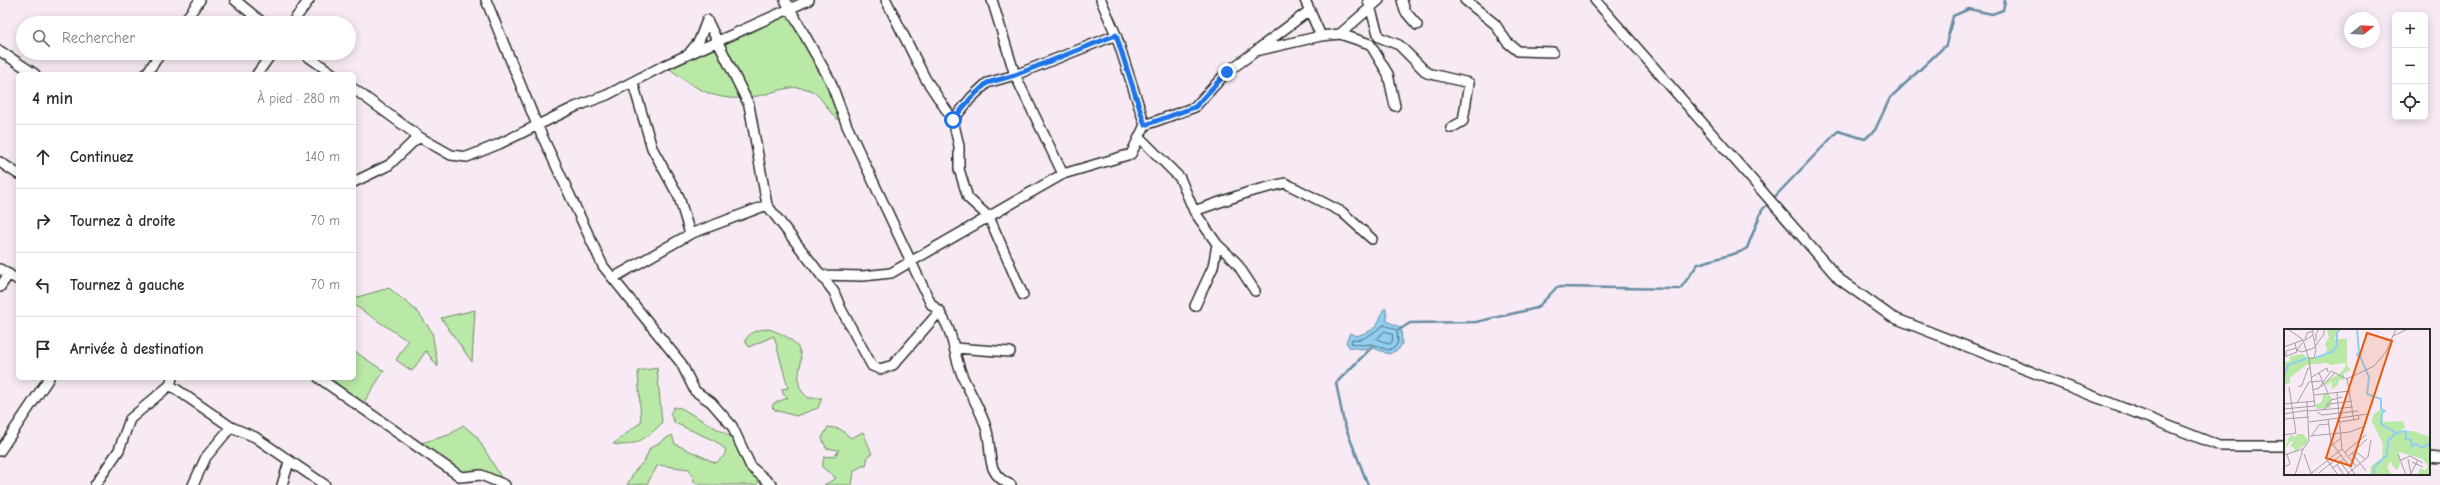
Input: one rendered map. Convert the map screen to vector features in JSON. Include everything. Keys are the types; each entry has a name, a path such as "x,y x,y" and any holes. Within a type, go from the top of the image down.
{"street":[{"path":"188,16 200,0"},
{"path":"235,0 254,16"},
{"path":"297,16 308,0"},
{"path":"486,0 537,125 603,266 681,363 695,390 711,402 732,426 751,467 772,485"},
{"path":"785,0 830,80 847,126 931,304 940,311 955,348 957,365 977,404 988,432 989,456 993,470 1002,481 1011,485"},
{"path":"356,90 421,138 451,155 467,157 633,83 689,54 809,0"},
{"path":"886,0 925,78 953,120 959,146 959,169 968,198 989,217 1023,295"},
{"path":"992,0 1015,75 1063,174"},
{"path":"821,275 863,276 891,273 1063,174 1131,154 1145,125 1116,35 1101,0"},
{"path":"1305,0 1321,36"},
{"path":"1340,34 1370,4 1379,0"},
{"path":"1402,0 1405,11 1417,25"},
{"path":"1465,0 1495,24 1506,42 1518,51 1553,52"},
{"path":"1596,0 1839,279 1892,317 2220,446 2284,446"},
{"path":"1370,4 1379,36 1399,45 1427,73 1469,84 1463,121 1451,128"},
{"path":"1145,125 1195,107 1227,72 1310,10"},
{"path":"689,54 699,41 707,20 749,105 767,206 834,292 841,309 872,366 880,370 893,365 940,311"},
{"path":"1256,51 1321,36 1340,34 1370,44 1388,74 1395,106"},
{"path":"953,120 971,98 987,83 1015,75 1116,35"},
{"path":"0,51 32,72"},
{"path":"147,72 156,60"},
{"path":"258,72 267,60"},
{"path":"313,60 330,72"},
{"path":"633,83 652,148 679,197 690,234"},
{"path":"1140,137 1180,178 1194,212 1217,244 1236,262 1255,291"},
{"path":"356,181 389,165 415,140 421,138"},
{"path":"0,162 16,173"},
{"path":"1194,212 1249,192 1285,183 1342,212 1372,239"},
{"path":"613,278 690,234 767,206"},
{"path":"1195,306 1213,268 1217,244"},
{"path":"0,268 16,279"},
{"path":"0,287 8,274"},
{"path":"955,348 1010,352"},
{"path":"0,451 48,380"},
{"path":"322,380 461,477 481,475 505,485"},
{"path":"95,485 119,450 130,419 171,382 231,427 255,437 289,462 326,485"},
{"path":"193,485 206,457 231,427"},
{"path":"2430,457 2440,458"},
{"path":"282,485 289,462"}],"green space":[{"path":"790,9 814,49 847,126 836,118 819,97 810,90 804,88 793,88 750,97 723,97 711,94 689,83 665,65"},
{"path":"389,288 418,312 432,332 438,367 426,351 412,371 396,360 408,341 356,306 356,297"},
{"path":"475,310 472,362 441,318"},
{"path":"769,329 787,337 797,346 801,355 799,381 801,390 809,398 822,398 818,408 796,416 775,410 772,407 774,403 788,398 783,394 782,389 788,388 774,336 749,347 745,341 755,331"},
{"path":"356,352 384,371 362,405 333,380 356,380"},
{"path":"657,368 662,423 640,441 627,445 613,444 641,422 638,371"},
{"path":"674,407 681,408 740,442 763,478 756,485 702,485 695,483 689,469 658,465 647,484 627,485 634,472 645,460 650,448 672,435 675,444 716,463 724,456 726,450 715,441 675,423 670,414"},
{"path":"463,425 477,437 504,482 461,474 417,444 449,435"},
{"path":"828,427 840,429 851,438 863,432 872,454 868,456 866,466 862,466 854,471 852,485 824,485 836,478 822,467 824,457 835,456 839,450 826,448 822,438"}],"water":[{"path":"1386,308 1387,321 1401,328 1402,343 1399,349 1389,354 1371,347 1362,349 1349,347 1346,342 1350,333 1356,336 1374,328 1379,321 1383,310"}],"waterway":[{"path":"1399,330 1410,323 1476,322 1537,308 1557,287 1680,289 1698,264 1740,252 1747,248 1762,210 1838,131 1865,139 1875,130 1890,98 1946,45 1953,16 1969,9 1992,14 2003,10 2005,0"},
{"path":"1368,485 1344,423 1336,383 1373,346"}],"route":[{"path":"953,120 971,98 987,83 1015,75 1116,35 1145,125 1195,107 1227,72"}]}
